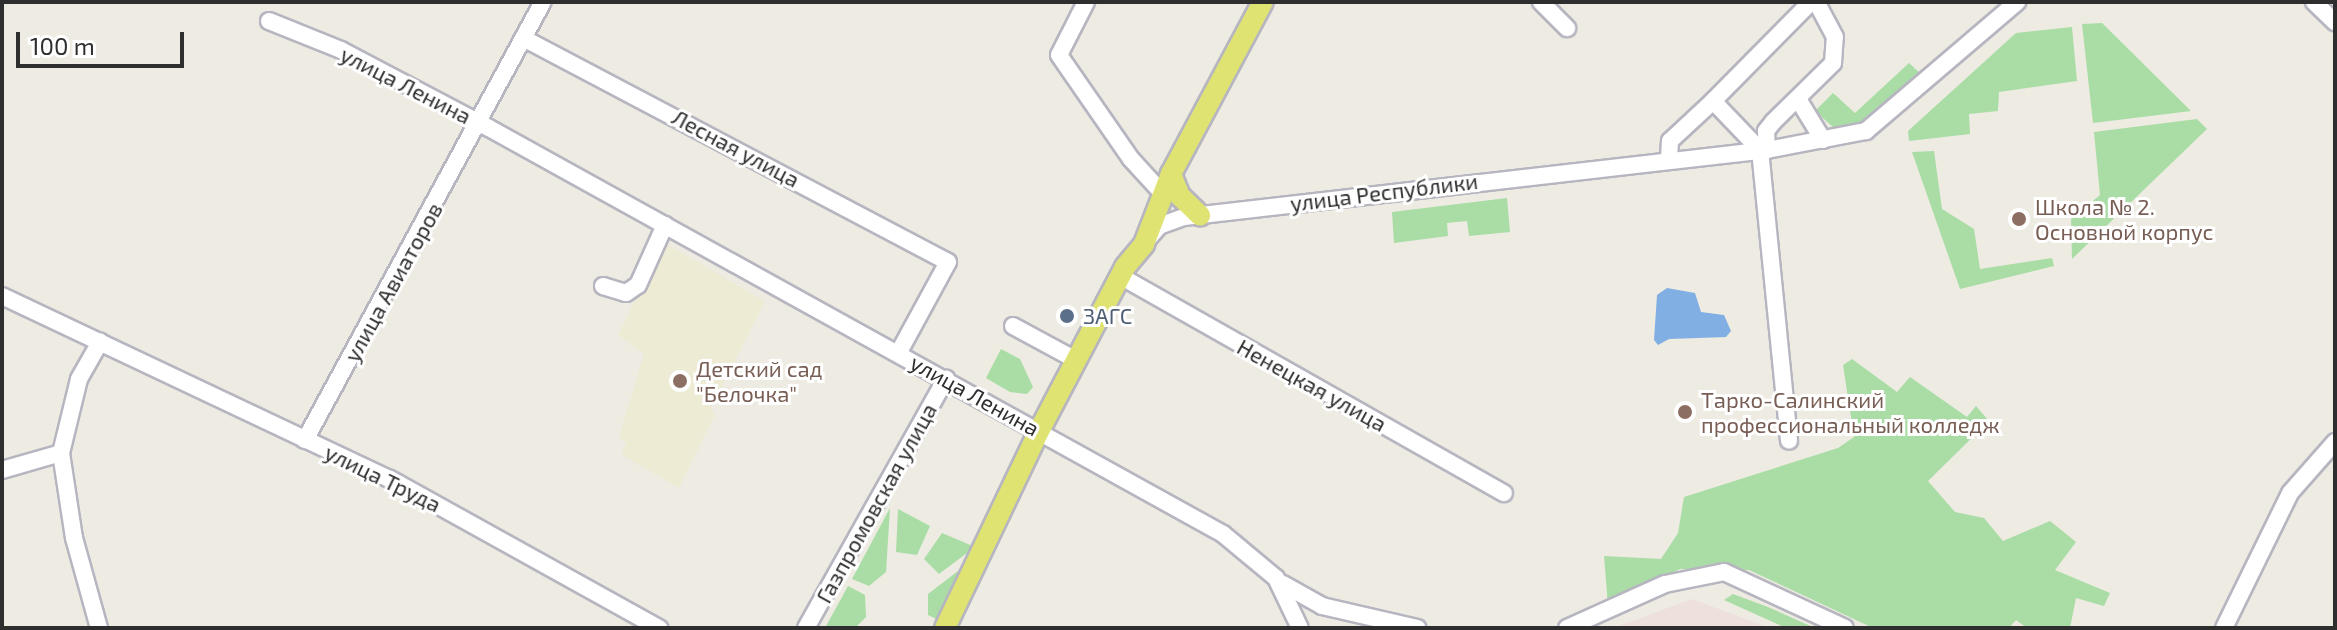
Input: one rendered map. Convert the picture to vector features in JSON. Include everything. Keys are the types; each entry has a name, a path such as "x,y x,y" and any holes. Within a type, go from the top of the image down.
{"main road":[{"path":"1144,244 1167,183 1263,2"},
{"path":"1167,183 1200,215"},
{"name":"улица Республики","path":"945,628 1039,431 1120,276 1144,244"}],"street":[{"path":"1086,2 1059,55 1131,159 1167,183"},
{"path":"1541,2 1567,28"},
{"path":"1669,159 1670,141 1814,2 1835,37 1826,75 1766,131 1763,150 1789,441"},
{"name":"улица Республики","path":"1144,244 1159,226 1200,215 1763,150 1874,127 2017,2"},
{"path":"2314,2 2335,22"},
{"name":"улица Авиаторов","path":"305,440 480,124 542,3"},
{"name":"улица Ленина","path":"269,21 341,50 899,352 1223,534 1276,578 1322,606 1417,628"},
{"name":"Лесная улица","path":"523,38 948,262 899,352"},
{"path":"1798,99 1823,140"},
{"path":"1713,101 1763,150"},
{"path":"603,286 626,293 638,285 665,225"},
{"name":"Ненецкая улица","path":"1120,276 1504,493"},
{"name":"улица Труда","path":"2,296 451,511 659,628"},
{"path":"1013,326 1076,360"},
{"path":"99,628 74,538 61,453 79,379 100,342"},
{"name":"Газпромовская улица","path":"806,628 946,379"},
{"path":"2224,628 2290,493 2335,442"},
{"path":"2,470 61,453"},
{"path":"1567,628 1665,584 1714,572 1744,578 1845,628"},
{"name":"улица Ленина","path":"1276,578 1299,626"},
{"path":"1299,626 1322,606"}],"shaded area":[{"name":"Детский сад \"Белочка\"","path":"663,242 765,301 711,408 715,415 679,488 621,454 627,443 619,437 644,354 618,335"},
{"path":"1692,599 1770,628 1613,628"}],"green space":[{"path":"2102,23 2191,111 2093,123 2082,24"},
{"path":"2072,27 2077,81 1999,92 1998,111 1969,114 1970,134 1909,141 1908,131 2016,33"},
{"path":"1909,63 1922,75 1862,123 1834,128 1815,111 1833,93 1855,113"},
{"path":"2197,119 2207,129 2072,259 2071,219 2100,195 2094,132"},
{"path":"1934,151 1942,209 1974,229 1980,269 2052,258 2054,266 1960,289 1912,152"},
{"path":"1507,198 1510,232 1469,236 1467,221 1447,223 1448,236 1394,243 1392,212"},
{"path":"1001,349 1020,359 1033,387 1027,394 1010,392 986,378"},
{"path":"1852,359 1897,392 1910,377 1967,417 1976,406 1989,421 1928,481 1955,512 1984,518 2003,541 2050,521 2076,542 2055,570 2110,593 2104,606 2076,598 2070,628 2027,628 2016,620 2009,628 1873,628 1749,570 1680,569 1608,606 1604,556 1661,559 1678,533 1684,497 1838,448 1854,437 1843,365"},
{"path":"890,508 886,572 869,586 852,579"},
{"path":"898,509 930,526 917,555 896,552"},
{"path":"942,533 975,547 939,574 924,559"},
{"path":"975,558 943,622 928,615 928,594"},
{"path":"848,586 865,595 866,617 855,628 825,628"},
{"path":"1733,594 1815,628 1786,628 1724,600"}],"water":[{"path":"1667,288 1695,293 1701,312 1724,315 1731,331 1726,337 1669,339 1658,345 1654,340 1657,295"}],"place":[{"name":"Школа № 2. Основной корпус","path":"2019,219"},
{"name":"ЗАГС","path":"1067,316"},
{"name":"Детский сад \"Белочка\"","path":"680,381"},
{"name":"Тарко-Салинский профессиональный колледж","path":"1685,412"}]}
